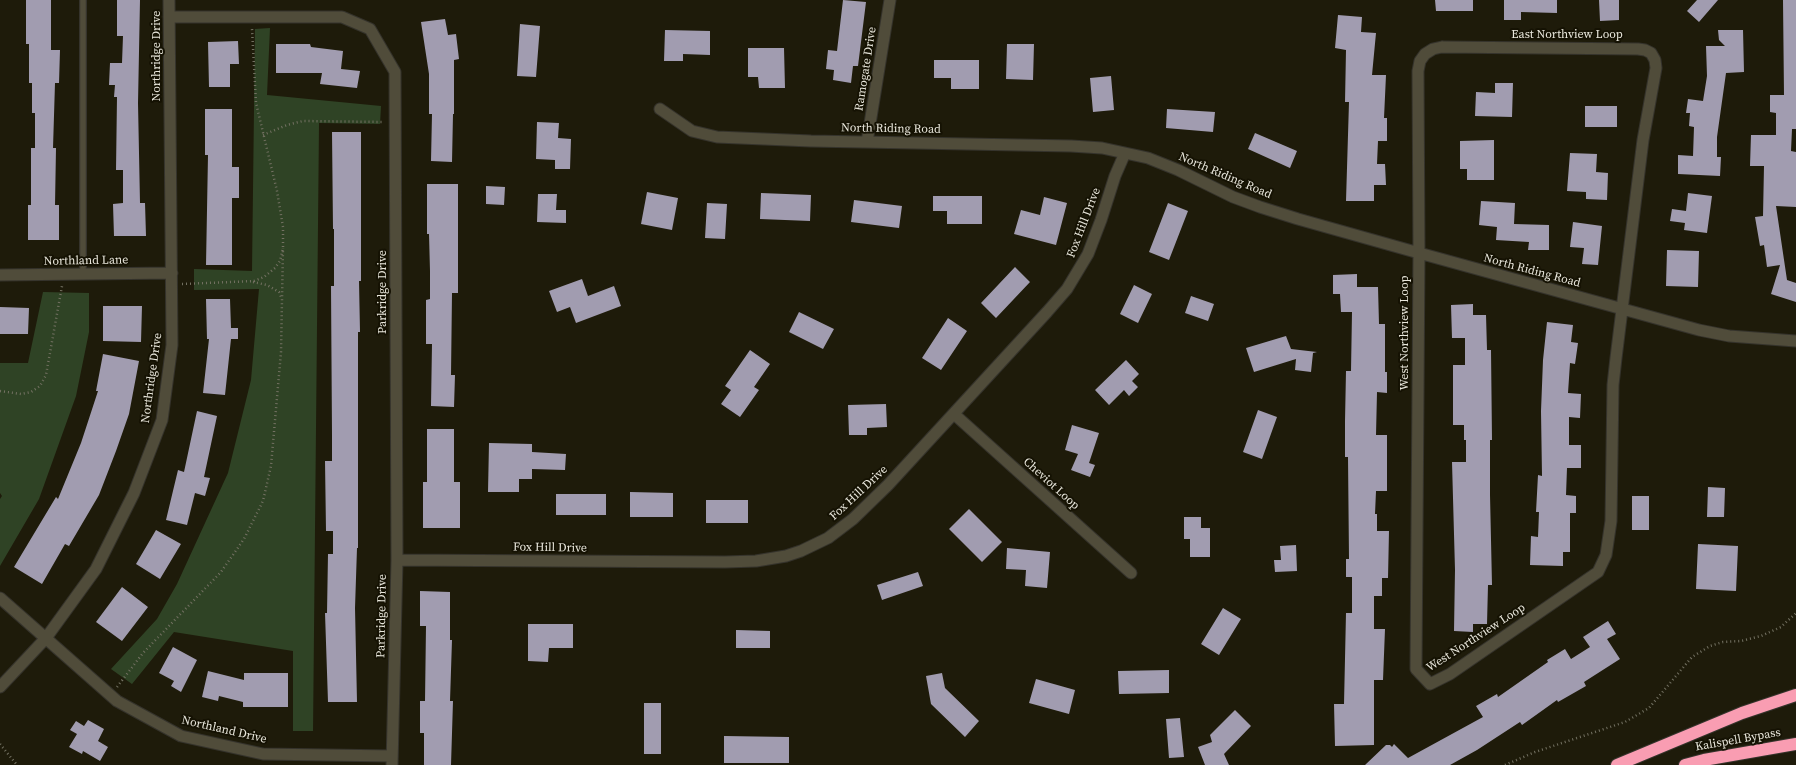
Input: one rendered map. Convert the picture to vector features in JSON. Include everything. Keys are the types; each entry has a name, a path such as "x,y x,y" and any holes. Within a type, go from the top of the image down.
{"highway":[{"path":"1617,765 1742,713 1796,694"},
{"name":"Kalispell Bypass","path":"1685,765 1704,760 1796,744"}],"street":[{"name":"Northridge Drive","path":"0,687 46,638 96,569 134,493 162,420 172,346 169,0"},
{"name":"Ramogate Drive","path":"867,142 890,0"},
{"name":"Parkridge Drive","path":"169,17 342,17 370,29 395,72 397,560 392,760"},
{"name":"East Northview Loop","path":"1419,253 1418,71 1420,62 1425,54 1432,49 1442,47 1645,50 1651,53 1655,60 1656,68 1643,140 1622,309"},
{"name":"North Riding Road","path":"660,109 692,131 717,137 1102,148 1148,158 1178,170 1233,197 1260,207 1419,253 1699,330 1729,336 1796,341"},
{"name":"Fox Hill Drive","path":"397,560 756,561 786,556 815,545 834,534 853,519 888,485 1067,289 1082,266 1102,220 1115,176 1125,153"},
{"name":"West Northview Loop","path":"1419,253 1416,669 1430,684 1450,674 1598,572 1606,555 1611,521 1613,385 1622,309"},
{"name":"Northland Lane","path":"0,275 83,274 172,279"},
{"name":"Cheviot Loop","path":"954,414 1131,573"},
{"name":"Northland Drive","path":"0,598 118,701 181,736 263,754 392,760"}],"lane":[{"path":"83,0 83,274"}],"path":[{"path":"111,695 143,653 221,572 244,539 263,501 268,486 274,440 281,352 284,248 277,191 256,103 252,17"},
{"path":"263,135 287,125 303,121 395,122"},
{"path":"247,282 264,278 275,268 280,261 284,248"},
{"path":"0,391 22,394 31,392 40,386 48,368 64,274"},
{"path":"172,279 247,282 267,285 279,292 282,307"},
{"path":"1504,765 1535,752 1625,722 1649,708 1687,663 1710,646 1723,642 1742,641 1761,636 1781,627 1796,613"},
{"path":"0,744 17,765"}],"green space":[{"path":"270,28 267,95 381,106 380,124 319,123 313,731 293,731 293,651 174,632 132,684 111,669 157,619 177,584 228,473 251,380 259,289 194,290 194,269 252,271 255,29"},
{"path":"43,292 89,293 89,332 76,396 39,499 0,566 0,499 2,496 0,493 0,363 28,363"}],"building":[{"path":"26,0 51,0 51,50 60,50 59,83 55,83 53,148 56,148 55,205 59,205 59,240 28,240 28,205 31,205 31,148 35,148 35,113 32,113 32,83 29,83 29,44 26,44"},
{"path":"117,0 140,0 138,103 140,203 145,203 146,236 114,236 113,204 123,203 123,170 116,170 117,97 114,97 115,85 109,85 110,63 122,63 123,36 117,36"},
{"path":"843,0 866,2 858,66 853,66 851,83 833,80 834,70 826,69 828,50 837,51"},
{"path":"1435,0 1473,0 1473,11 1436,11"},
{"path":"1504,0 1557,0 1557,13 1521,12 1521,20 1504,20"},
{"path":"1599,0 1619,0 1619,20 1600,21"},
{"path":"1697,0 1718,0 1699,22 1687,11"},
{"path":"1783,0 1796,0 1796,129 1792,129 1791,151 1796,152 1796,207 1776,206 1787,280 1796,283 1796,302 1771,294 1780,265 1767,267 1764,245 1760,246 1755,217 1763,216 1764,166 1750,166 1751,135 1776,135 1776,113 1770,112 1770,95 1784,95"},
{"path":"1338,15 1362,17 1361,32 1376,33 1372,75 1386,75 1384,118 1387,118 1387,141 1378,141 1377,164 1385,164 1386,185 1374,185 1374,201 1346,201 1349,102 1345,102 1346,50 1335,48"},
{"path":"445,19 448,35 456,34 459,59 454,60 452,162 431,161 432,114 429,114 429,74 421,22"},
{"path":"520,24 540,26 536,77 517,76"},
{"path":"665,30 710,31 710,55 683,54 683,61 664,61"},
{"path":"1718,30 1743,30 1744,72 1726,73 1717,137 1717,157 1721,157 1720,176 1678,174 1678,155 1693,156 1694,127 1689,126 1690,113 1686,113 1688,99 1703,101 1707,76 1706,46 1725,46 1719,40"},
{"path":"238,41 239,64 230,64 230,87 209,87 208,42"},
{"path":"276,44 310,44 311,47 343,51 341,69 360,71 357,88 320,84 322,73 276,73"},
{"path":"1007,44 1034,44 1033,80 1006,79"},
{"path":"748,48 784,48 785,88 759,88 758,77 748,77"},
{"path":"934,60 979,60 979,89 951,89 951,78 934,78"},
{"path":"1111,76 1114,110 1093,112 1090,78"},
{"path":"1495,83 1513,83 1512,117 1475,116 1476,92 1495,93"},
{"path":"1585,106 1617,106 1617,127 1585,127"},
{"path":"205,109 232,109 232,167 239,167 239,198 232,198 232,265 206,265 208,155 205,155"},
{"path":"1167,109 1215,112 1213,132 1166,128"},
{"path":"537,122 559,123 558,138 571,139 570,169 555,169 555,160 536,159"},
{"path":"332,132 361,132 361,281 359,281 360,332 358,332 358,548 355,608 357,702 328,702 325,613 327,613 328,554 333,554 333,531 326,531 325,461 332,461 331,286 334,286 334,229"},
{"path":"1255,133 1297,151 1290,168 1248,149"},
{"path":"1494,140 1494,180 1467,180 1467,169 1460,169 1460,141"},
{"path":"1570,153 1597,154 1596,172 1608,173 1607,200 1586,199 1586,192 1567,191"},
{"path":"427,184 458,184 458,293 452,293 451,375 455,375 454,407 431,406 432,344 426,344 426,300 430,299 429,234 427,234"},
{"path":"486,186 505,187 504,205 486,204"},
{"path":"647,192 678,198 672,230 641,224"},
{"path":"761,193 811,195 810,221 760,219"},
{"path":"1688,193 1712,196 1707,233 1684,230 1685,223 1670,221 1672,209 1686,211"},
{"path":"538,194 557,194 556,210 566,210 566,223 537,222"},
{"path":"933,196 982,196 982,224 947,224 947,211 933,211"},
{"path":"1044,197 1067,203 1056,245 1014,234 1021,210 1040,215"},
{"path":"854,200 902,206 899,228 851,222"},
{"path":"1481,201 1515,203 1514,224 1549,225 1549,250 1528,250 1529,242 1496,240 1497,227 1479,225"},
{"path":"707,203 727,204 725,239 705,238"},
{"path":"1168,203 1188,211 1169,260 1149,252"},
{"path":"1573,222 1602,226 1598,265 1582,264 1584,248 1570,247"},
{"path":"1667,250 1699,251 1698,287 1666,286"},
{"path":"1015,267 1030,282 996,318 981,303"},
{"path":"1357,274 1357,287 1378,287 1379,324 1385,324 1385,372 1387,372 1387,393 1377,392 1376,435 1387,435 1387,491 1376,491 1375,514 1377,514 1377,531 1389,531 1388,578 1382,578 1382,596 1374,596 1374,629 1385,629 1383,680 1374,680 1374,745 1335,746 1334,704 1344,704 1346,613 1352,613 1352,577 1346,577 1346,559 1349,559 1348,457 1345,457 1345,421 1346,371 1351,371 1352,312 1341,312 1340,294 1333,294 1333,275"},
{"path":"582,279 588,296 614,286 621,306 576,323 570,307 557,312 549,291"},
{"path":"1134,285 1152,294 1138,323 1120,314"},
{"path":"1191,296 1214,304 1208,321 1185,313"},
{"path":"206,299 230,299 231,328 238,328 238,339 231,339 225,395 203,393 209,339 207,339"},
{"path":"1473,304 1473,315 1486,315 1487,350 1491,350 1492,440 1490,440 1490,495 1492,585 1488,585 1487,624 1473,624 1473,632 1454,631 1455,570 1452,462 1466,462 1466,440 1464,440 1464,425 1453,425 1453,365 1465,365 1465,338 1452,338 1451,305"},
{"path":"103,306 142,306 141,342 103,341"},
{"path":"0,307 29,308 28,334 0,334"},
{"path":"799,312 834,329 823,349 789,332"},
{"path":"948,318 967,331 941,370 922,358"},
{"path":"1547,322 1573,325 1571,342 1578,343 1575,364 1570,363 1568,393 1581,394 1580,418 1569,417 1569,445 1581,445 1581,468 1567,468 1566,495 1576,496 1576,513 1570,513 1570,552 1563,552 1563,566 1530,565 1531,536 1538,537 1539,512 1536,512 1538,475 1542,476 1541,411 1543,360"},
{"path":"1286,336 1291,349 1317,352 1313,353 1311,372 1295,370 1296,359 1254,372 1246,348"},
{"path":"750,350 770,364 754,387 759,390 740,417 721,404 731,390 725,386"},
{"path":"103,354 139,361 129,414 99,495 69,546 65,544 42,584 14,567 56,497 58,499 81,443 98,391 96,391"},
{"path":"1126,360 1139,374 1132,381 1138,387 1129,396 1124,390 1109,405 1095,390"},
{"path":"886,404 887,427 867,428 867,435 849,435 848,405"},
{"path":"1258,410 1277,417 1262,459 1243,452"},
{"path":"197,411 217,416 204,477 210,478 205,496 195,493 187,525 166,520 178,470 184,472"},
{"path":"1072,425 1099,433 1089,463 1095,465 1090,477 1071,470 1078,454 1065,450"},
{"path":"427,429 454,429 454,482 460,482 460,528 423,528 423,482 427,482"},
{"path":"489,443 532,444 532,452 566,454 565,470 532,469 532,479 519,479 519,492 488,492"},
{"path":"1708,487 1725,488 1724,517 1707,517"},
{"path":"630,492 673,493 673,517 630,517"},
{"path":"556,494 606,494 606,515 556,515"},
{"path":"1632,496 1649,496 1649,530 1632,530"},
{"path":"706,500 748,500 748,523 706,523"},
{"path":"969,509 1002,542 982,562 949,529"},
{"path":"1184,517 1201,517 1201,528 1210,528 1210,557 1190,557 1190,539 1184,539"},
{"path":"156,530 181,544 160,579 136,564"},
{"path":"1698,544 1738,546 1736,591 1696,589"},
{"path":"1296,545 1297,571 1275,572 1274,560 1281,560 1280,546"},
{"path":"1007,548 1050,552 1047,588 1025,586 1026,570 1006,569"},
{"path":"918,572 923,586 882,600 877,585"},
{"path":"122,587 148,607 122,641 96,622"},
{"path":"420,591 450,592 450,640 452,640 450,701 453,701 451,765 424,765 424,733 420,733 420,701 425,701 426,626 420,626"},
{"path":"1223,608 1241,619 1219,655 1201,644"},
{"path":"1608,621 1616,634 1607,639 1620,659 1584,682 1586,686 1558,702 1557,700 1522,725 1520,722 1477,750 1450,765 1365,765 1386,745 1390,745 1392,747 1394,744 1408,758 1483,717 1476,706 1497,694 1498,697 1548,662 1547,660 1565,649 1571,659 1590,647 1583,637"},
{"path":"528,624 573,624 573,648 549,648 548,662 528,661"},
{"path":"736,630 770,631 770,648 736,648"},
{"path":"173,647 197,660 181,692 171,686 174,681 159,673"},
{"path":"1169,670 1169,693 1119,694 1118,671"},
{"path":"208,671 244,680 244,673 288,673 288,707 243,707 243,702 219,696 218,701 202,697"},
{"path":"942,673 945,688 979,721 965,737 931,704 926,676"},
{"path":"1036,679 1075,690 1069,714 1029,703"},
{"path":"644,703 661,703 661,754 644,754"},
{"path":"1235,710 1251,726 1224,754 1229,765 1205,765 1198,747 1212,742 1210,735"},
{"path":"1180,718 1184,757 1169,758 1166,719"},
{"path":"88,720 104,729 98,741 108,747 100,761 83,751 82,754 69,747 77,734 70,730 76,721 84,726"},
{"path":"724,736 789,737 789,763 724,763"}]}
